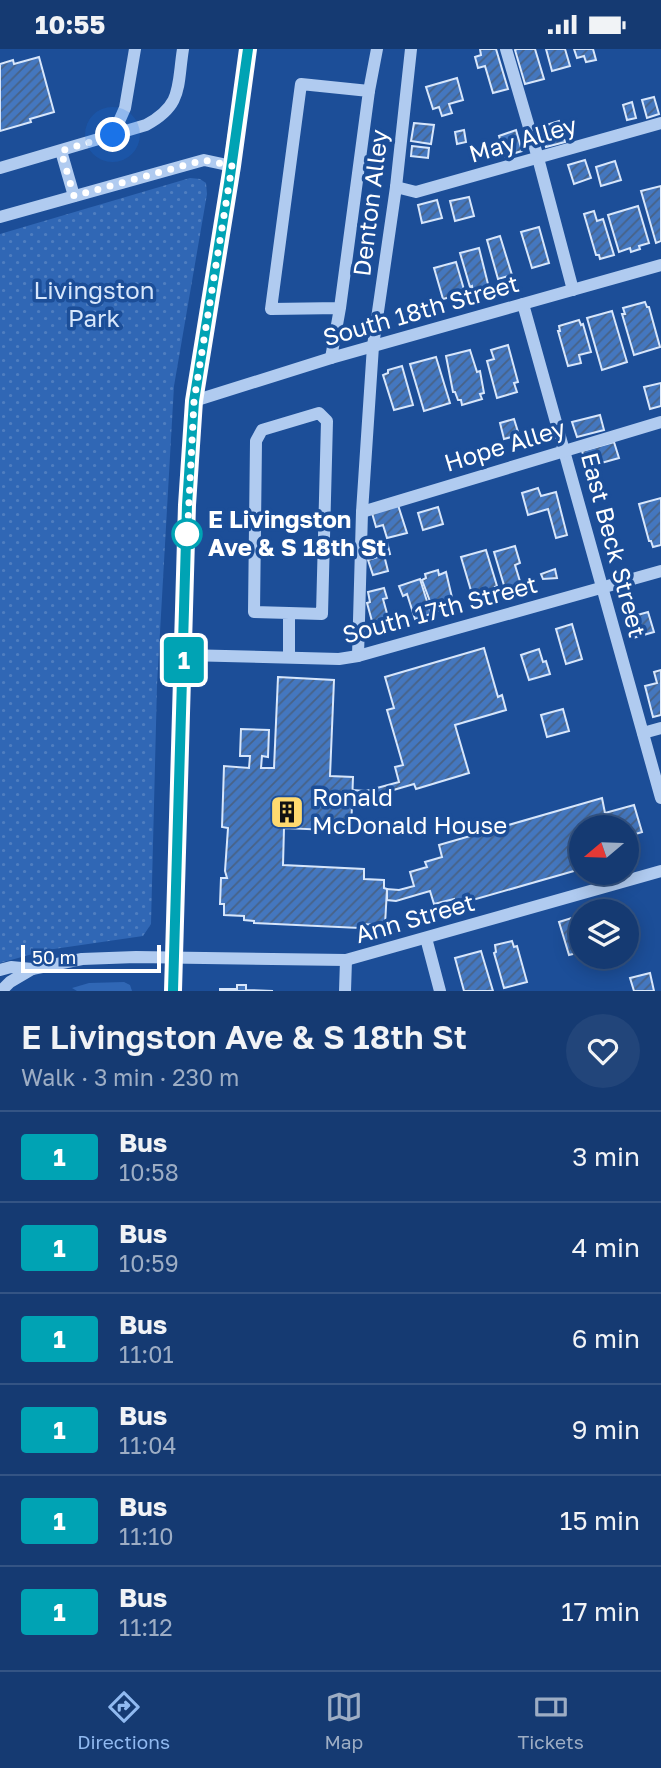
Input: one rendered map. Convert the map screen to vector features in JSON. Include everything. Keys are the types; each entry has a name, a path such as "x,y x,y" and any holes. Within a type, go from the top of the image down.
{"main road":[{"path":"173,991 187,505 194,401 248,49"}],"street":[{"path":"113,135 125,108 135,49"},
{"path":"0,168 146,125 162,116 174,103 183,49"},
{"path":"331,358 377,49"},
{"name":"Denton Alley","path":"358,656 362,512 373,346 396,187 411,49"},
{"path":"506,49 573,290"},
{"path":"340,308 271,309 301,84 369,92"},
{"name":"May Alley","path":"396,187 416,193 661,123"},
{"path":"61,151 74,196"},
{"path":"0,217 204,160 232,166"},
{"name":"South 18th Street","path":"194,401 331,358 661,265"},
{"name":"East Beck Street","path":"523,304 661,798"},
{"path":"319,413 327,421 322,614 289,613 254,613 256,441 262,430 319,413"},
{"name":"Hope Alley","path":"362,512 661,422"},
{"name":"South 17th Street","path":"184,655 340,659 358,656 661,571"},
{"path":"289,613 289,657"},
{"path":"643,733 661,728"},
{"name":"Ann Street","path":"32,969 82,959 346,960 661,871"},
{"path":"426,938 440,991"},
{"path":"345,991 346,960"},
{"path":"0,970 10,967 32,969"},
{"path":"1,991 10,982 32,969"}],"green space":[{"name":"Livingston Park","path":"190,178 206,183 207,194 174,386 157,685 151,924 143,936 47,950 0,963 0,234"},
{"path":"124,982 130,985 132,991 77,991 72,988 89,983"}],"building":[{"path":"480,49 496,49 508,89 493,93 485,66 478,68 475,57 481,55"},
{"path":"535,49 544,79 525,84 515,50"},
{"path":"546,49 565,49 570,66 552,71"},
{"path":"574,49 593,49 596,60 586,62 584,56 577,58"},
{"path":"39,57 54,112 0,131 0,64 13,60 14,64"},
{"path":"457,78 463,100 449,104 452,113 442,116 439,107 433,109 426,87"},
{"path":"654,97 659,114 647,118 642,100"},
{"path":"632,102 636,118 627,120 623,105"},
{"path":"559,121 565,142 546,147 540,127"},
{"path":"414,123 434,125 431,144 411,141"},
{"path":"464,130 466,142 457,144 455,132"},
{"path":"516,130 522,151 505,156 499,136"},
{"path":"412,146 429,148 428,158 411,156"},
{"path":"585,160 591,178 574,184 568,165"},
{"path":"615,161 621,180 601,186 596,167"},
{"path":"661,186 661,241 656,243 641,191"},
{"path":"469,197 474,216 455,221 450,201"},
{"path":"437,200 442,218 422,223 418,205"},
{"path":"638,206 649,243 631,252 630,248 619,252 608,215"},
{"path":"594,211 597,221 603,219 614,255 600,259 599,255 596,255 584,214"},
{"path":"539,227 549,263 532,268 521,232"},
{"path":"500,236 512,275 498,279 487,240"},
{"path":"479,248 489,288 473,292 460,253"},
{"path":"456,262 465,293 443,299 434,268"},
{"path":"645,302 649,307 660,347 634,355 622,314 625,314 623,308"},
{"path":"612,311 627,362 602,370 587,318"},
{"path":"579,320 581,325 583,324 591,352 579,355 581,363 568,366 559,326"},
{"path":"508,345 518,382 514,383 517,392 497,398 487,361 494,359 491,350"},
{"path":"470,350 477,372 480,371 484,393 480,394 482,399 462,405 453,392 446,356"},
{"path":"436,357 450,403 424,411 410,364"},
{"path":"402,366 413,405 394,410 383,375 388,373 388,370"},
{"path":"661,383 661,406 650,409 644,387"},
{"path":"600,415 604,430 577,437 572,422"},
{"path":"514,419 519,435 504,439 500,423"},
{"path":"614,442 619,458 587,467 582,451"},
{"path":"538,488 541,496 556,492 567,535 556,538 548,509 528,515 522,493"},
{"path":"661,498 661,545 653,547 639,504"},
{"path":"398,505 407,533 387,538 383,525 376,527 372,513"},
{"path":"438,507 443,524 423,530 418,513"},
{"path":"387,542 390,554 372,559 369,547"},
{"path":"515,546 520,563 515,565 522,588 506,592 494,552"},
{"path":"486,550 497,586 496,592 475,598 461,557"},
{"path":"384,555 388,571 373,575 368,560"},
{"path":"555,569 557,578 543,579 541,574"},
{"path":"438,570 439,575 446,572 454,606 434,612 422,580 426,578 425,574"},
{"path":"420,579 431,614 415,619 407,594 403,596 399,586"},
{"path":"384,588 387,598 383,599 391,628 375,632 367,603 370,602 368,592"},
{"path":"648,612 654,632 633,638 627,618"},
{"path":"572,624 582,659 566,664 556,629"},
{"path":"484,648 498,697 502,695 506,710 455,725 469,773 416,789 414,784 366,798 353,797 353,790 366,791 399,782 395,767 403,765 387,710 394,708 385,677"},
{"path":"539,649 550,674 529,680 521,655"},
{"path":"661,670 661,715 653,717 645,686 657,683 654,672"},
{"name":"Ronald McDonald House","path":"278,677 334,680 330,776 353,777 351,831 284,828 283,865 364,869 364,879 384,880 384,888 387,889 385,925 359,924 359,928 254,923 244,920 244,916 224,915 224,904 220,904 221,878 227,878 225,871 228,828 222,827 224,766 249,768 250,756 240,756 241,729 269,730 268,757 262,756 261,768 274,768"},
{"path":"563,709 569,731 547,737 541,715"},
{"path":"602,798 605,813 634,805 637,815 569,815 569,872 455,905 454,899 434,904 430,891 396,901 387,900 387,889 399,890 414,886 410,872 427,867 425,862 442,857 439,845"},
{"path":"569,919 569,955 559,922"},
{"path":"512,941 514,947 517,946 527,982 504,988 494,953 495,945"},
{"path":"481,951 493,991 464,991 455,958"},
{"path":"650,973 654,991 634,991 630,978"},
{"path":"237,985 246,985 246,990 273,991 220,991 237,989"}],"bus line":[{"name":"1","path":"173,991 187,505 194,401 248,49"}],"place":[{"name":"E Livingston Ave & S 18th St","path":"187,534"},
{"name":"Ronald McDonald House","path":"287,812"}],"route":[{"path":"113,135 61,151 74,196 204,160 232,166 194,401 187,542 187,534"}]}
